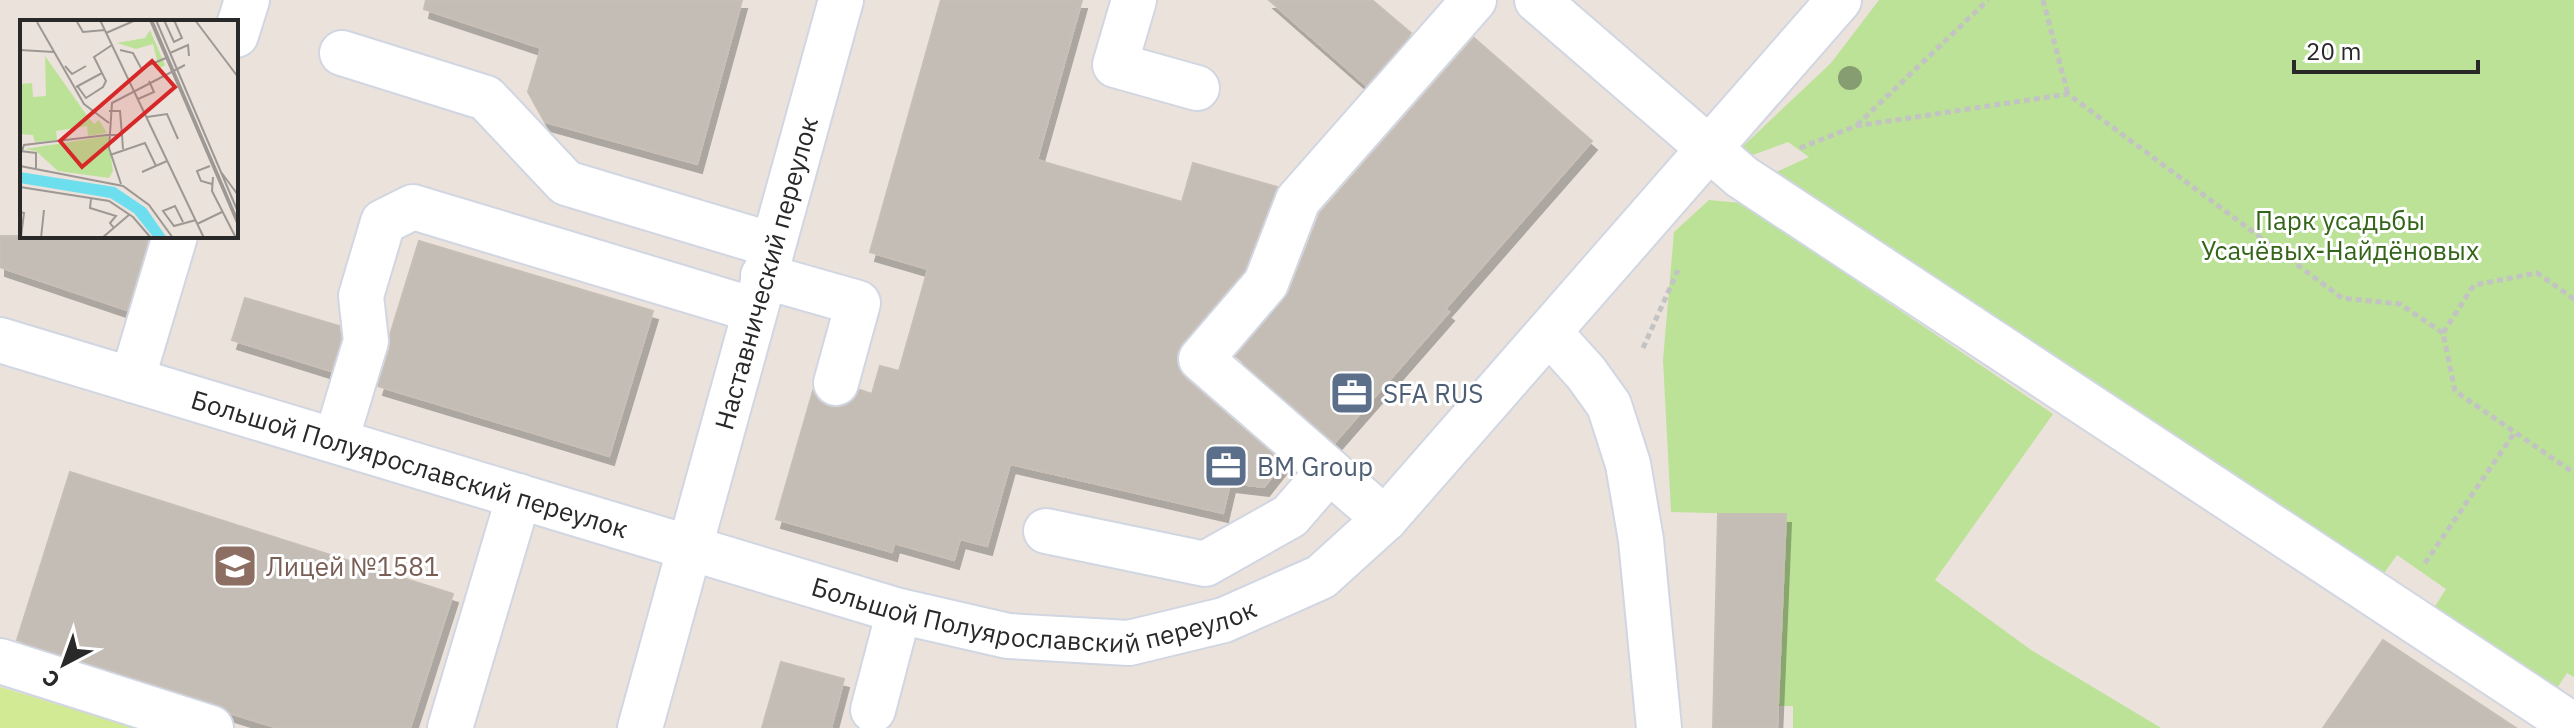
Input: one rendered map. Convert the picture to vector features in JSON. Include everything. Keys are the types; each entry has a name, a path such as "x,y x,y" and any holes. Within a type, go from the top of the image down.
{"street":[{"path":"238,29 247,0"},
{"name":"Наставнический переулок","path":"640,728 841,0"},
{"path":"1134,0 1115,65 1197,88"},
{"path":"1385,519 1201,359 1266,283 1298,200 1474,0"},
{"path":"1537,0 1726,163 2574,726"},
{"name":"Большой Полуярославский переулок","path":"0,340 899,611 1008,636 1129,643 1224,620 1321,577 1385,519 1550,333 1726,163 1839,0"},
{"path":"342,53 486,98 566,183 763,277"},
{"path":"336,440 366,341 361,296 383,222 413,207 763,277 858,303 836,383"},
{"path":"132,380 174,238"},
{"path":"1550,333 1586,373 1609,405 1628,464 1641,540 1659,728"},
{"path":"1046,531 1205,564 1290,516 1329,471"},
{"path":"450,728 519,496"},
{"path":"873,710 899,611"},
{"path":"0,661 211,728"}],"path":[{"path":"1856,126 1988,0"},
{"path":"2043,0 2068,94 2342,298 2400,304 2443,333 2455,391 2574,473"},
{"path":"1726,163 1816,140 1856,126 2068,94"},
{"path":"1643,348 1684,258"},
{"path":"2443,333 2474,285 2537,273 2574,299"},
{"path":"2394,607 2515,432"}],"green space":[{"name":"Парк усадьбы Усачёвых-Найдёновых","path":"1879,0 2574,0 2574,677 2567,673 2555,691 2434,608 2446,589 2397,555 2382,576 1774,173 1809,157 1788,142 1750,156 1741,148 1831,63"},
{"path":"1709,200 1741,203 2053,414 1935,580 2031,650 2161,728 1793,728 1793,706 1778,706 1786,515 1671,512 1663,360 1674,232"},
{"path":"0,687 137,728 0,728"}],"building":[{"path":"426,0 742,0 697,164 545,122 528,92 541,48 424,9"},
{"path":"941,0 1082,0 1037,160 1182,202 1193,163 1277,187 1244,270 1182,343 1176,355 1178,368 1185,378 1283,463 1264,487 1230,483 1223,513 1010,464 987,546 960,539 954,560 894,543 892,552 776,519 813,391 819,401 829,407 842,407 853,401 860,390 872,394 880,366 899,371 928,269 870,252"},
{"path":"1269,0 1372,0 1411,33 1366,85"},
{"path":"1474,38 1592,141 1445,309 1449,312 1335,442 1236,356 1289,292 1320,213"},
{"path":"0,236 148,238 127,310 0,267"},
{"path":"419,241 653,311 609,456 378,386"},
{"path":"245,298 339,326 341,339 331,371 232,340"},
{"path":"70,472 453,594 410,728 278,728 230,713 219,704 17,640"},
{"path":"1718,514 1786,514 1777,728 1713,728"},
{"path":"2383,640 2516,728 2323,728"},
{"path":"781,662 844,679 831,728 762,728"}],"place":[{"name":"SFA RUS","path":"1352,393"},
{"name":"BM Group","path":"1226,466"},
{"name":"Лицей №1581","path":"235,566"}]}
